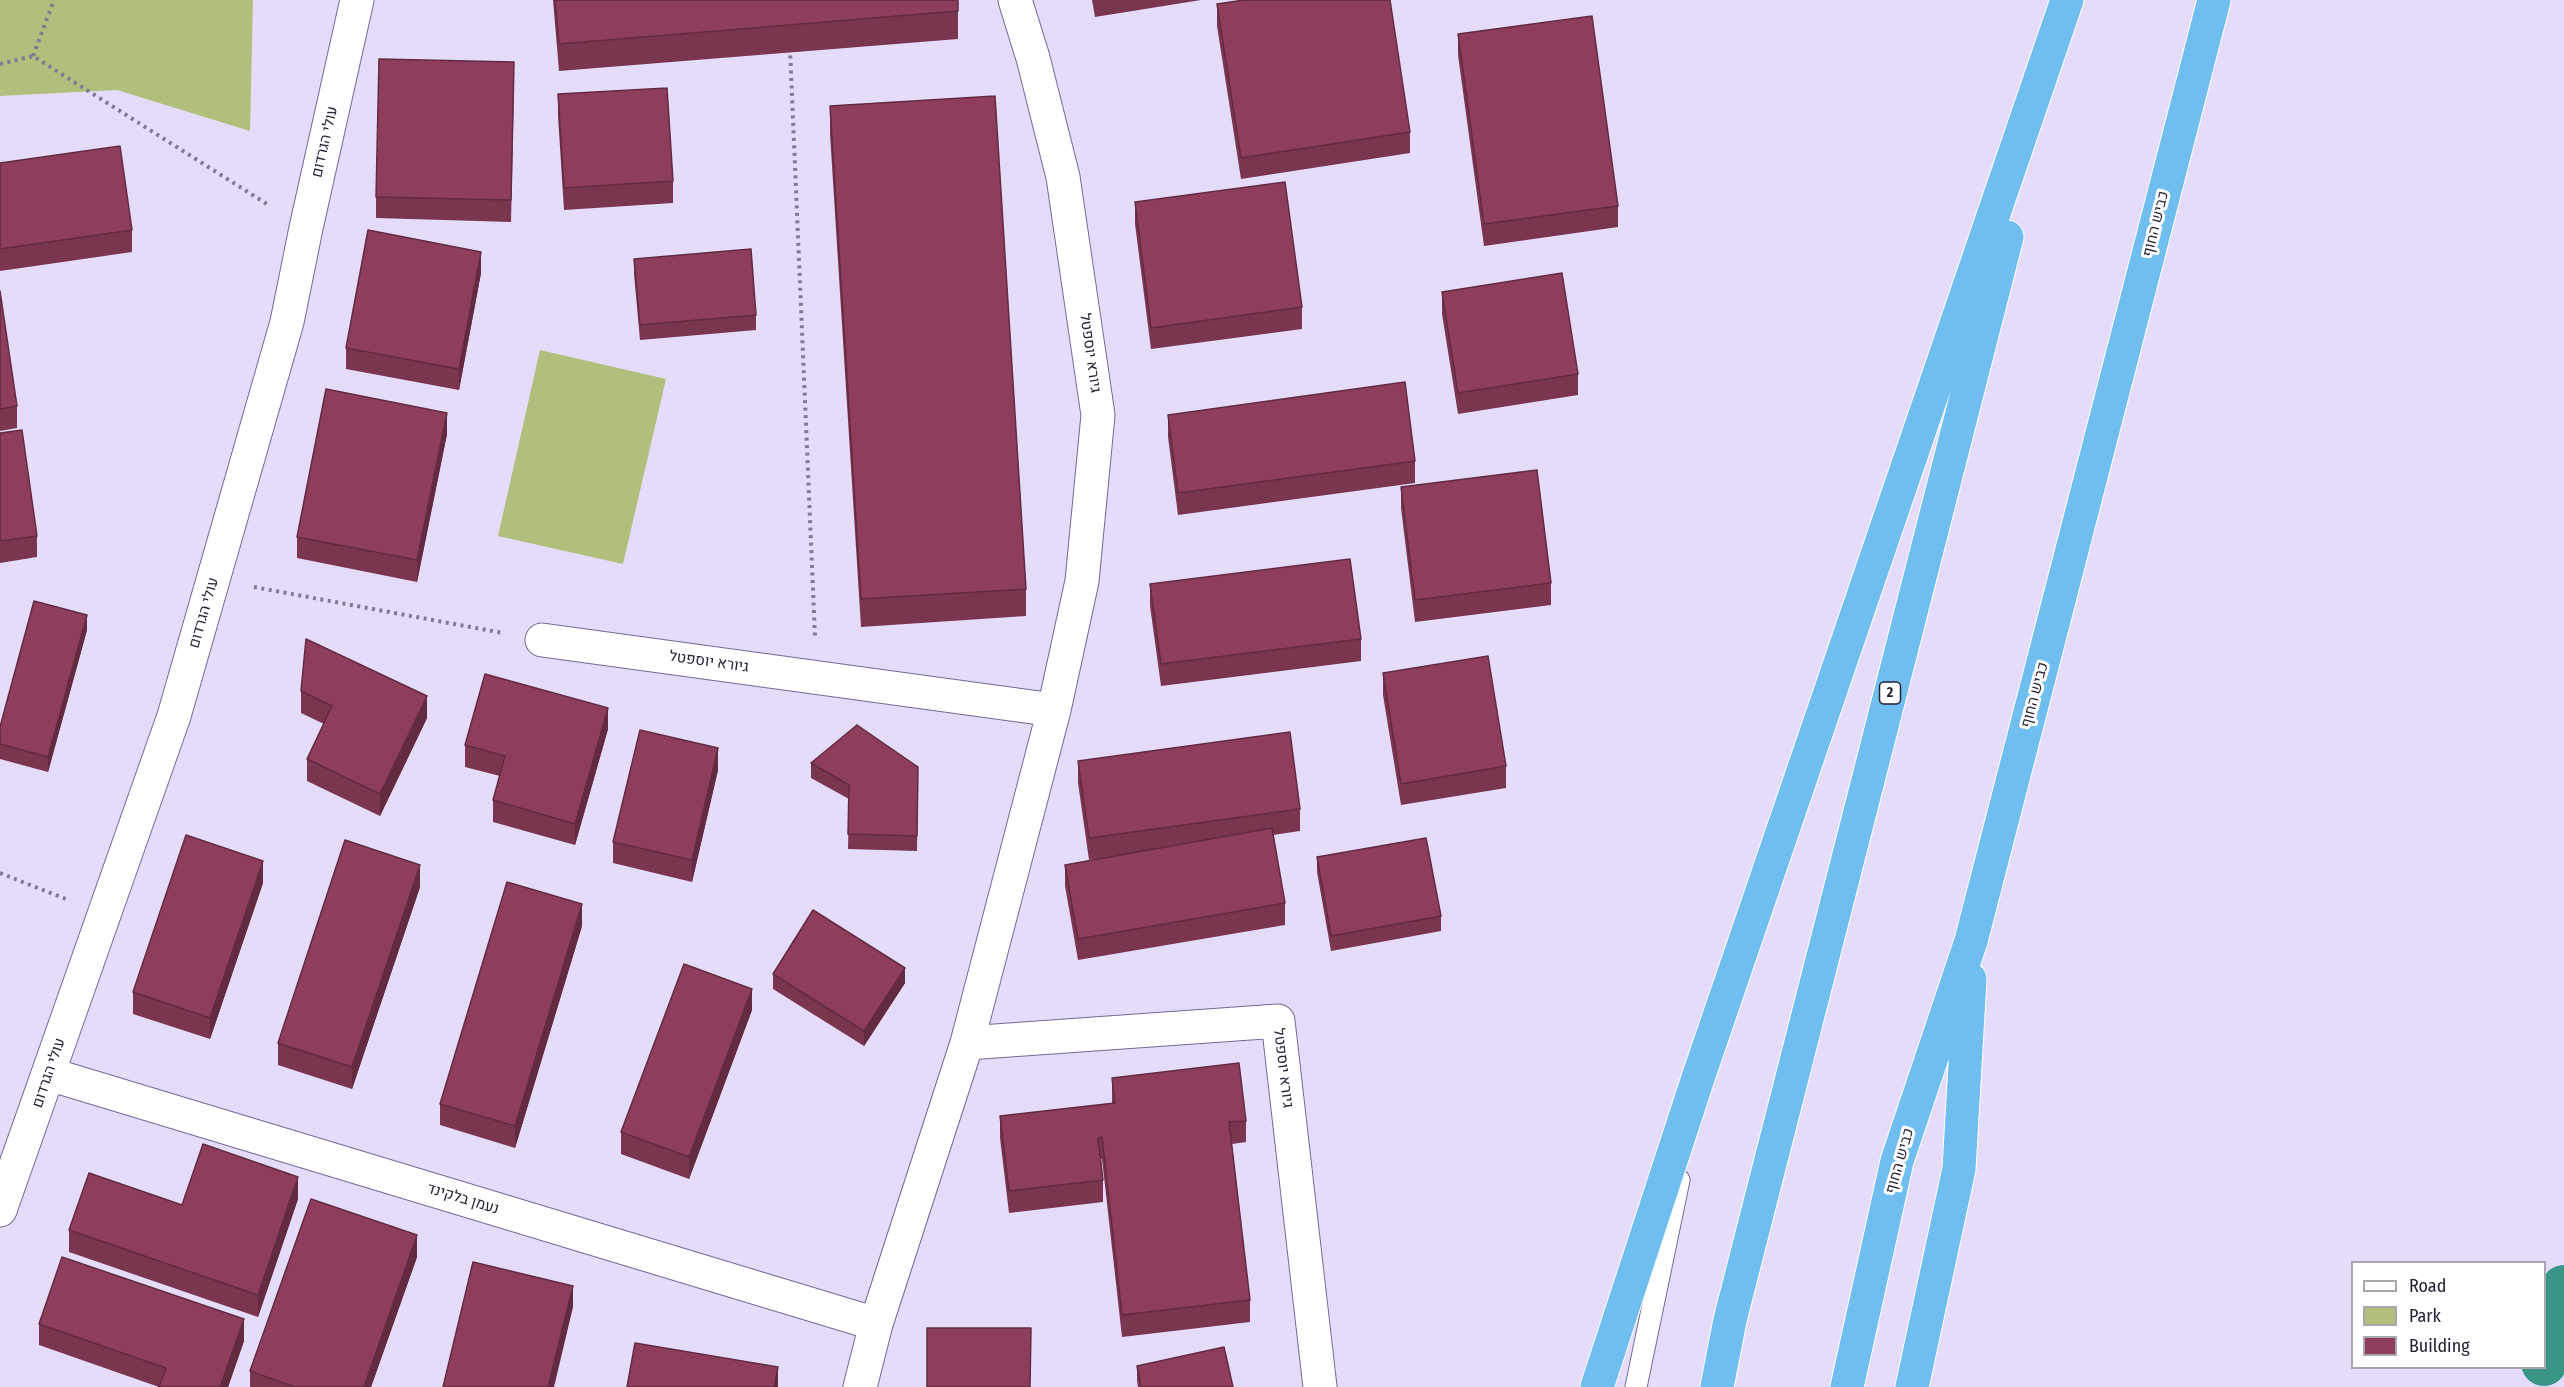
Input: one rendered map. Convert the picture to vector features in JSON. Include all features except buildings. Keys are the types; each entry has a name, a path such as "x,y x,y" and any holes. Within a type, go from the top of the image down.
{"highway":[{"path":"1597,1387 1702,1068 2067,0"},
{"name":"2","path":"1717,1387 1736,1296 2067,0"},
{"name":"כביש החוף","path":"1847,1387 1898,1161 1971,941 2214,0"},
{"path":"1912,1387 1959,1169 1971,941"}],"street":[{"name":"עולי הגרדום","path":"0,1210 50,1074 103,914 174,716 287,322 357,0"},
{"name":"גיורא יוספטל","path":"860,1387 876,1324 967,1043 1054,710 1082,581 1098,415 1064,177 1033,58 1015,0"},
{"name":"גיורא יוספטל","path":"542,640 1054,710"},
{"name":"גיורא יוספטל","path":"967,1043 1278,1021 1320,1387"},
{"name":"נעמן בלקינד","path":"50,1074 876,1324"}],"lane":[{"path":"1636,1387 1702,1068"}],"path":[{"path":"33,56 54,0"},
{"path":"789,42 816,677"},
{"path":"0,64 33,56 306,228"},
{"path":"214,580 542,640"},
{"path":"0,873 103,914"}],"green space":[{"path":"0,0 253,0 250,131 117,90 0,96"},
{"path":"540,350 666,379 623,564 498,536"}],"waterway":[{"path":"2546,1356 2564,1288"}]}
